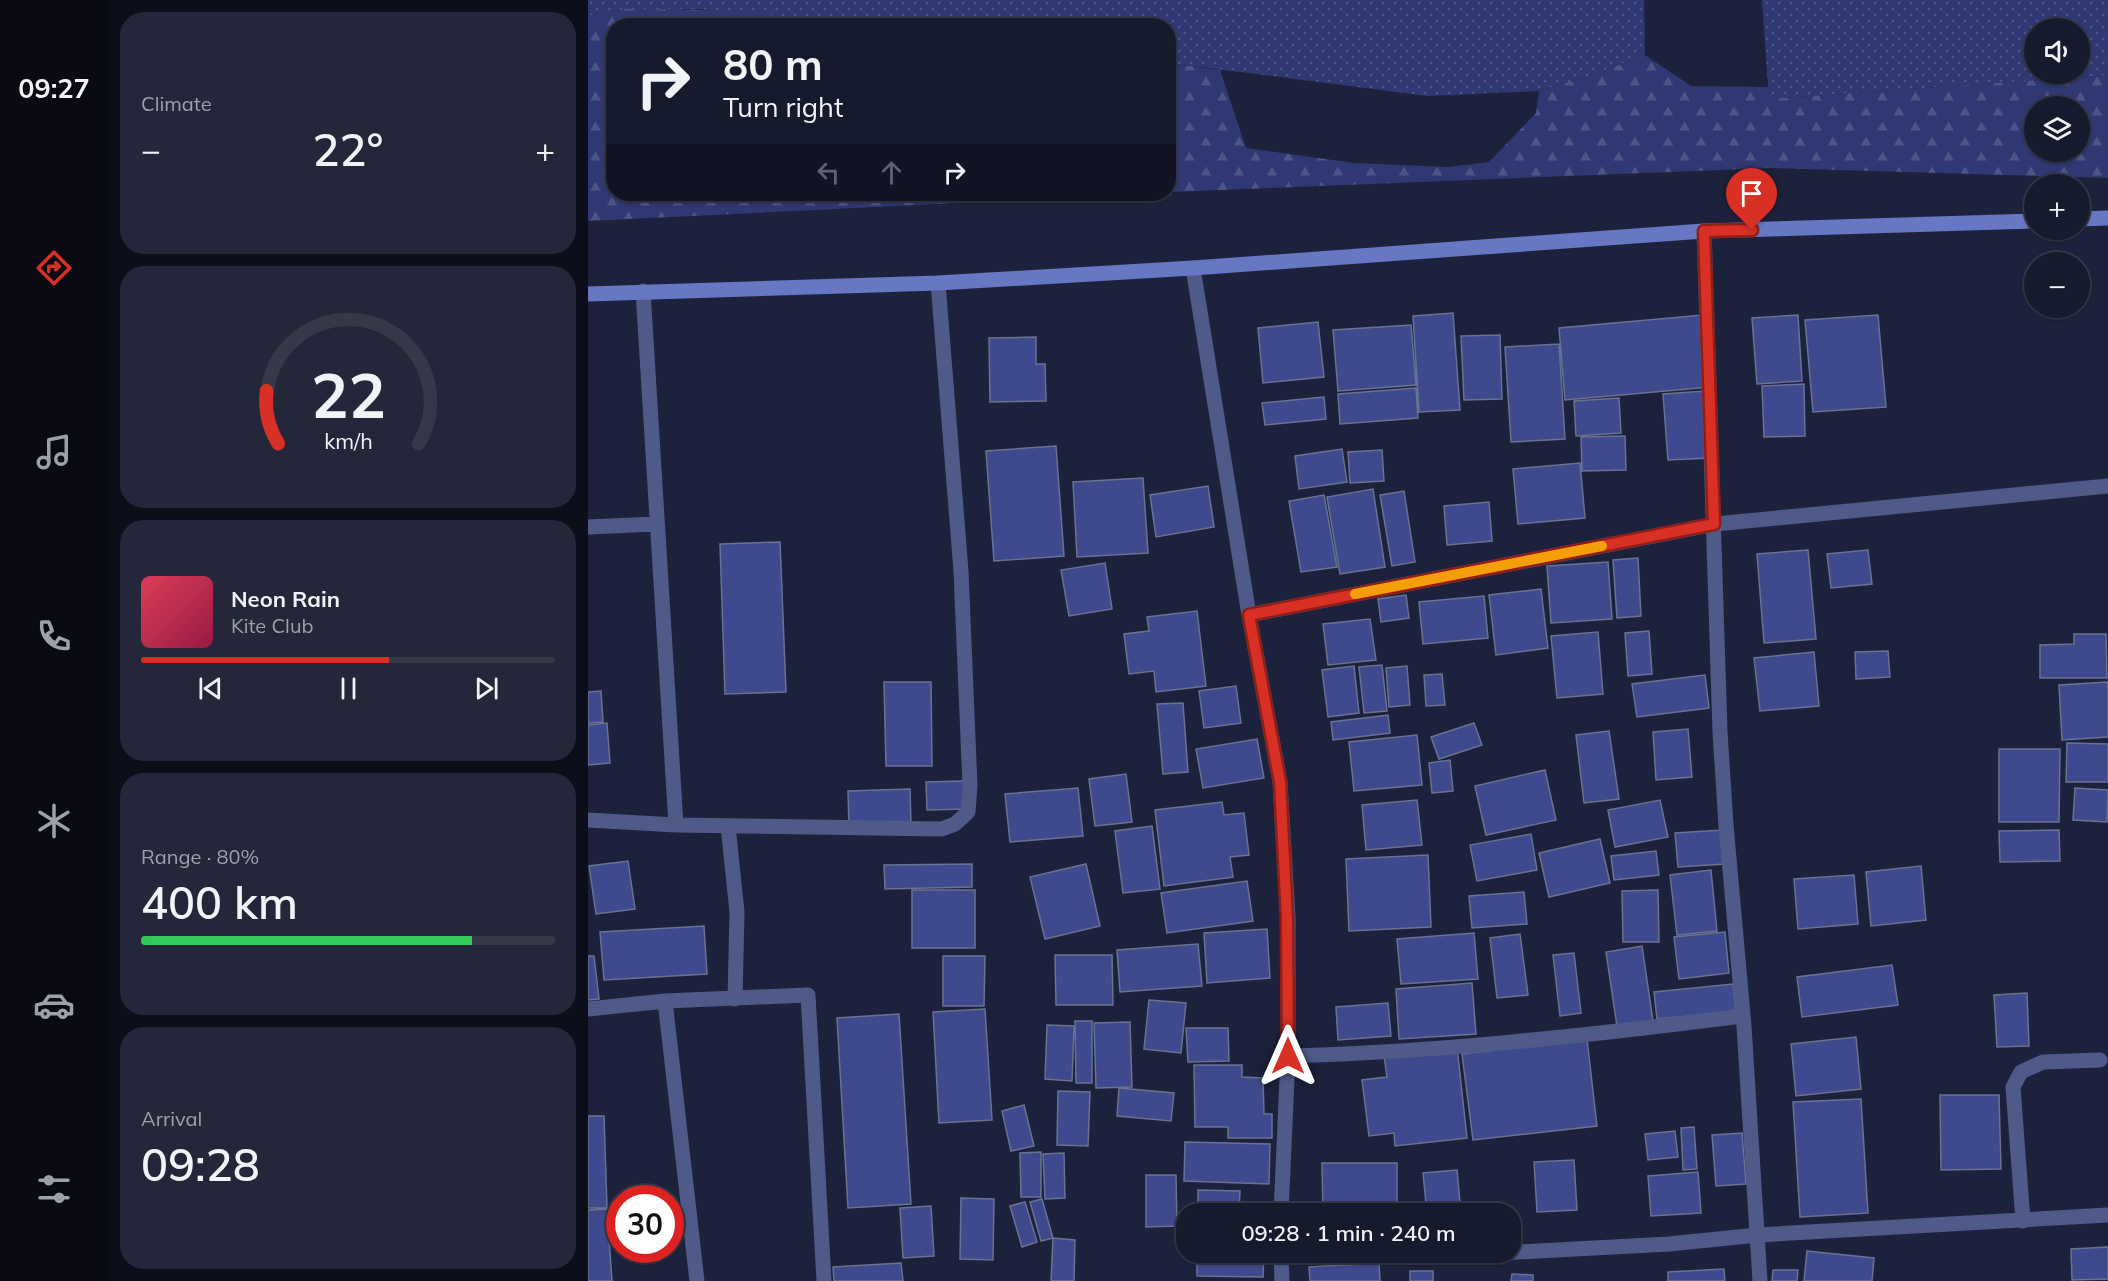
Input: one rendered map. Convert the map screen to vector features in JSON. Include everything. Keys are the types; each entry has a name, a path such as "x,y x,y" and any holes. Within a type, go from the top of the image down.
{"main road":[{"path":"2090,219 2108,218"},
{"path":"588,294 938,283 1193,268 1704,231 2024,220"}],"street":[{"path":"1704,231 1724,801 1742,1016 1760,1281"},
{"path":"1193,268 1249,615 1280,782 1287,918 1288,1056 1281,1203"},
{"path":"588,820 676,825 942,830 966,816 969,810 970,786 961,571 938,283"},
{"path":"643,291 676,825"},
{"path":"1249,615 1714,524 2108,486"},
{"path":"588,527 657,524"},
{"path":"728,826 737,912 735,999"},
{"path":"588,1009 665,1001 808,995 825,1281"},
{"path":"665,1001 697,1281"},
{"path":"1288,1056 1354,1054 1596,1034 1742,1016"},
{"path":"2023,1221 2013,1087 2021,1072 2043,1062 2100,1060"},
{"path":"1521,1252 1669,1244 1758,1235 2108,1215"},
{"path":"1281,1263 1282,1281"}],"green space":[{"path":"588,0 1644,0 1645,55 1598,73 1539,91 1428,96 1176,64 1176,18 796,18 699,9 625,9 588,16"},
{"path":"1762,0 2108,0 2108,75 2090,76 2090,18 2024,18 2024,81 1769,99"},
{"path":"625,9 705,10 798,18 606,18 606,201 997,201 588,221 588,16"},
{"path":"1645,55 1691,86 1769,87 1769,99 2024,81 2024,84 2090,84 2090,76 2108,75 2108,178 2090,177 2090,174 2024,176 1770,168 1176,192 1176,64 1220,70 1246,148 1354,163 1448,167 1489,162 1536,113 1539,91 1598,73"}],"building":[{"path":"1453,313 1460,410 1419,412 1413,316"},
{"path":"1703,315 1710,387 1565,400 1559,328"},
{"path":"1798,315 1802,381 1757,384 1752,318"},
{"path":"1878,315 1886,407 1813,412 1805,320"},
{"path":"1318,322 1324,377 1263,383 1258,328"},
{"path":"1411,325 1416,385 1338,391 1333,330"},
{"path":"1500,335 1502,399 1464,400 1461,336"},
{"path":"1036,337 1036,364 1045,364 1046,401 990,402 989,338"},
{"path":"1559,344 1565,439 1511,442 1505,347"},
{"path":"1804,384 1805,436 1764,437 1762,386"},
{"path":"1416,388 1418,418 1340,424 1338,394"},
{"path":"1706,391 1711,458 1668,460 1663,394"},
{"path":"1324,397 1326,419 1265,425 1262,403"},
{"path":"1619,398 1621,433 1576,436 1574,401"},
{"path":"1625,436 1626,470 1582,471 1581,437"},
{"path":"1056,446 1064,556 994,561 986,451"},
{"path":"1342,449 1347,482 1299,489 1295,456"},
{"path":"1382,450 1384,481 1350,483 1348,452"},
{"path":"1580,463 1585,518 1518,524 1513,469"},
{"path":"1143,478 1148,553 1077,557 1073,482"},
{"path":"1208,486 1214,527 1156,537 1150,495"},
{"path":"1373,489 1385,567 1340,574 1327,497"},
{"path":"1404,491 1415,562 1392,566 1380,495"},
{"path":"1324,495 1337,567 1301,572 1289,501"},
{"path":"1489,502 1492,541 1447,545 1444,506"},
{"path":"780,542 786,692 725,694 720,544"},
{"path":"1808,550 1816,639 1764,643 1757,554"},
{"path":"1868,550 1872,584 1831,588 1827,554"},
{"path":"1638,558 1641,616 1617,618 1613,560"},
{"path":"1608,562 1612,619 1551,623 1547,566"},
{"path":"1105,563 1112,609 1069,616 1061,570"},
{"path":"1541,589 1548,648 1496,655 1489,595"},
{"path":"1406,595 1409,618 1381,622 1378,599"},
{"path":"1484,596 1488,638 1423,644 1419,602"},
{"path":"1197,611 1206,686 1156,692 1154,671 1129,674 1124,634 1149,631 1147,617"},
{"path":"1370,619 1376,660 1328,665 1323,624"},
{"path":"1649,631 1652,674 1628,676 1625,633"},
{"path":"1598,632 1603,694 1557,698 1551,636"},
{"path":"2074,634 2106,634 2107,678 2040,678 2040,645 2074,644"},
{"path":"1888,651 1890,677 1856,679 1855,652"},
{"path":"1814,652 1819,706 1760,711 1754,658"},
{"path":"1382,665 1387,711 1364,713 1359,667"},
{"path":"1354,666 1359,713 1328,717 1322,670"},
{"path":"1407,666 1410,705 1389,707 1386,668"},
{"path":"1442,674 1445,705 1426,706 1424,675"},
{"path":"1705,675 1709,708 1637,717 1632,684"},
{"path":"884,682 931,682 932,766 886,766"},
{"path":"2108,682 2108,737 2062,740 2059,685"},
{"path":"1236,686 1241,723 1204,728 1199,691"},
{"path":"601,691 603,722 588,723 588,692"},
{"path":"1183,703 1188,772 1163,774 1157,704"},
{"path":"1388,715 1390,733 1333,740 1331,722"},
{"path":"607,723 610,763 588,765 588,725"},
{"path":"1474,723 1482,745 1439,759 1431,737"},
{"path":"1688,729 1692,777 1656,780 1653,732"},
{"path":"1609,731 1619,799 1584,803 1576,735"},
{"path":"1417,735 1422,785 1354,791 1349,742"},
{"path":"1257,739 1264,778 1203,788 1196,749"},
{"path":"2067,743 2108,744 2108,782 2066,782"},
{"path":"1999,749 2060,749 2059,822 1999,822"},
{"path":"1450,760 1453,791 1432,793 1429,763"},
{"path":"1545,770 1556,820 1486,835 1475,786"},
{"path":"1126,774 1132,822 1095,826 1089,779"},
{"path":"964,781 965,809 927,810 926,782"},
{"path":"1078,788 1083,836 1010,842 1005,794"},
{"path":"2075,788 2108,790 2107,822 2073,820"},
{"path":"910,789 911,825 849,827 848,791"},
{"path":"1417,800 1422,845 1366,850 1362,805"},
{"path":"1660,800 1668,837 1615,847 1608,810"},
{"path":"1222,802 1224,815 1244,813 1249,855 1230,857 1233,877 1164,886 1155,810"},
{"path":"1152,826 1160,889 1123,893 1115,831"},
{"path":"1723,830 1725,864 1678,867 1675,833"},
{"path":"2059,830 2060,861 2000,862 1999,831"},
{"path":"1531,834 1537,870 1477,881 1470,845"},
{"path":"1600,839 1610,883 1549,897 1539,853"},
{"path":"1656,851 1659,875 1614,880 1611,856"},
{"path":"1428,855 1431,927 1349,931 1346,859"},
{"path":"628,861 635,909 596,914 589,866"},
{"path":"972,864 972,887 885,889 884,865"},
{"path":"1086,864 1100,926 1045,939 1030,877"},
{"path":"1921,866 1926,920 1871,926 1866,872"},
{"path":"1711,870 1717,931 1677,935 1670,875"},
{"path":"1854,875 1858,924 1798,929 1794,879"},
{"path":"1247,881 1253,921 1167,933 1161,893"},
{"path":"912,890 975,890 975,948 912,948"},
{"path":"1658,890 1659,942 1623,942 1622,891"},
{"path":"1524,892 1527,924 1472,928 1469,896"},
{"path":"704,926 707,974 604,980 600,932"},
{"path":"1267,929 1270,978 1207,983 1204,933"},
{"path":"1725,932 1729,973 1679,979 1674,937"},
{"path":"1474,933 1478,979 1401,984 1397,939"},
{"path":"1520,934 1528,995 1497,998 1490,938"},
{"path":"1198,944 1202,986 1120,992 1117,950"},
{"path":"1642,946 1653,1021 1617,1026 1606,952"},
{"path":"1574,953 1581,1013 1560,1016 1553,955"},
{"path":"1055,955 1112,955 1113,1005 1056,1005"},
{"path":"588,956 594,956 599,999 588,1000"},
{"path":"943,956 985,956 984,1006 943,1006"},
{"path":"1892,965 1898,1005 1802,1017 1797,977"},
{"path":"1472,983 1476,1034 1399,1039 1396,989"},
{"path":"1733,984 1736,1012 1657,1019 1654,992"},
{"path":"2027,993 2029,1046 1997,1047 1994,995"},
{"path":"1149,1000 1186,1003 1181,1053 1144,1049"},
{"path":"1388,1003 1391,1036 1338,1040 1336,1007"},
{"path":"985,1009 992,1120 939,1123 933,1012"},
{"path":"899,1014 911,1204 848,1208 837,1018"},
{"path":"1075,1021 1092,1021 1092,1083 1076,1083"},
{"path":"1130,1022 1132,1087 1096,1088 1094,1023"},
{"path":"1047,1025 1074,1026 1072,1081 1045,1079"},
{"path":"1186,1028 1228,1028 1229,1061 1188,1062"},
{"path":"1856,1037 1861,1089 1796,1096 1791,1044"},
{"path":"1587,1039 1597,1126 1473,1140 1462,1054"},
{"path":"1457,1047 1467,1138 1395,1146 1394,1133 1369,1136 1362,1080 1387,1077 1384,1055"},
{"path":"1194,1065 1242,1065 1242,1077 1263,1078 1264,1114 1272,1114 1272,1138 1228,1138 1228,1127 1195,1127"},
{"path":"1119,1088 1174,1093 1171,1121 1117,1116"},
{"path":"1058,1091 1090,1092 1088,1146 1057,1145"},
{"path":"1940,1095 1999,1095 2001,1169 1941,1170"},
{"path":"1861,1099 1868,1213 1800,1217 1793,1102"},
{"path":"1024,1105 1034,1146 1011,1151 1002,1111"},
{"path":"588,1116 604,1116 606,1208 588,1208"},
{"path":"1694,1127 1697,1169 1683,1170 1681,1128"},
{"path":"1675,1131 1678,1157 1648,1160 1645,1134"},
{"path":"1742,1133 1746,1184 1716,1186 1712,1135"},
{"path":"1185,1142 1270,1144 1269,1184 1184,1181"},
{"path":"1041,1152 1041,1197 1021,1197 1020,1153"},
{"path":"1064,1153 1065,1198 1045,1199 1043,1154"},
{"path":"1574,1160 1577,1210 1537,1212 1534,1162"},
{"path":"1322,1163 1397,1163 1397,1203 1323,1203"},
{"path":"1457,1170 1460,1203 1426,1203 1423,1173"},
{"path":"1698,1172 1701,1213 1651,1216 1648,1176"},
{"path":"1146,1175 1176,1175 1176,1226 1146,1227"},
{"path":"1198,1190 1240,1191 1239,1203 1198,1203"},
{"path":"961,1198 994,1199 993,1260 960,1259"},
{"path":"1042,1199 1053,1238 1041,1241 1030,1202"},
{"path":"1025,1202 1037,1242 1022,1247 1010,1206"},
{"path":"931,1206 934,1256 903,1258 900,1208"},
{"path":"606,1209 606,1263 611,1263 612,1281 588,1281 588,1210"},
{"path":"1053,1238 1075,1240 1074,1281 1051,1281"},
{"path":"2108,1247 2108,1279 2072,1280 2071,1249"},
{"path":"1807,1251 1874,1258 1872,1281 1804,1281"},
{"path":"901,1263 903,1281 834,1281 833,1267"},
{"path":"1197,1263 1264,1263 1263,1277 1197,1276"},
{"path":"1379,1263 1380,1281 1310,1281 1309,1267"},
{"path":"1724,1269 1725,1281 1668,1281 1668,1272"},
{"path":"1773,1270 1798,1270 1797,1281 1772,1281"},
{"path":"1410,1271 1433,1271 1433,1281 1410,1281"},
{"path":"1512,1274 1533,1275 1533,1281 1511,1281"}],"slow traffic":[{"path":"1355,594 1602,546"}],"route":[{"path":"1288,1056 1287,918 1280,782 1249,615 1714,524 1704,231 1752,230"}]}
